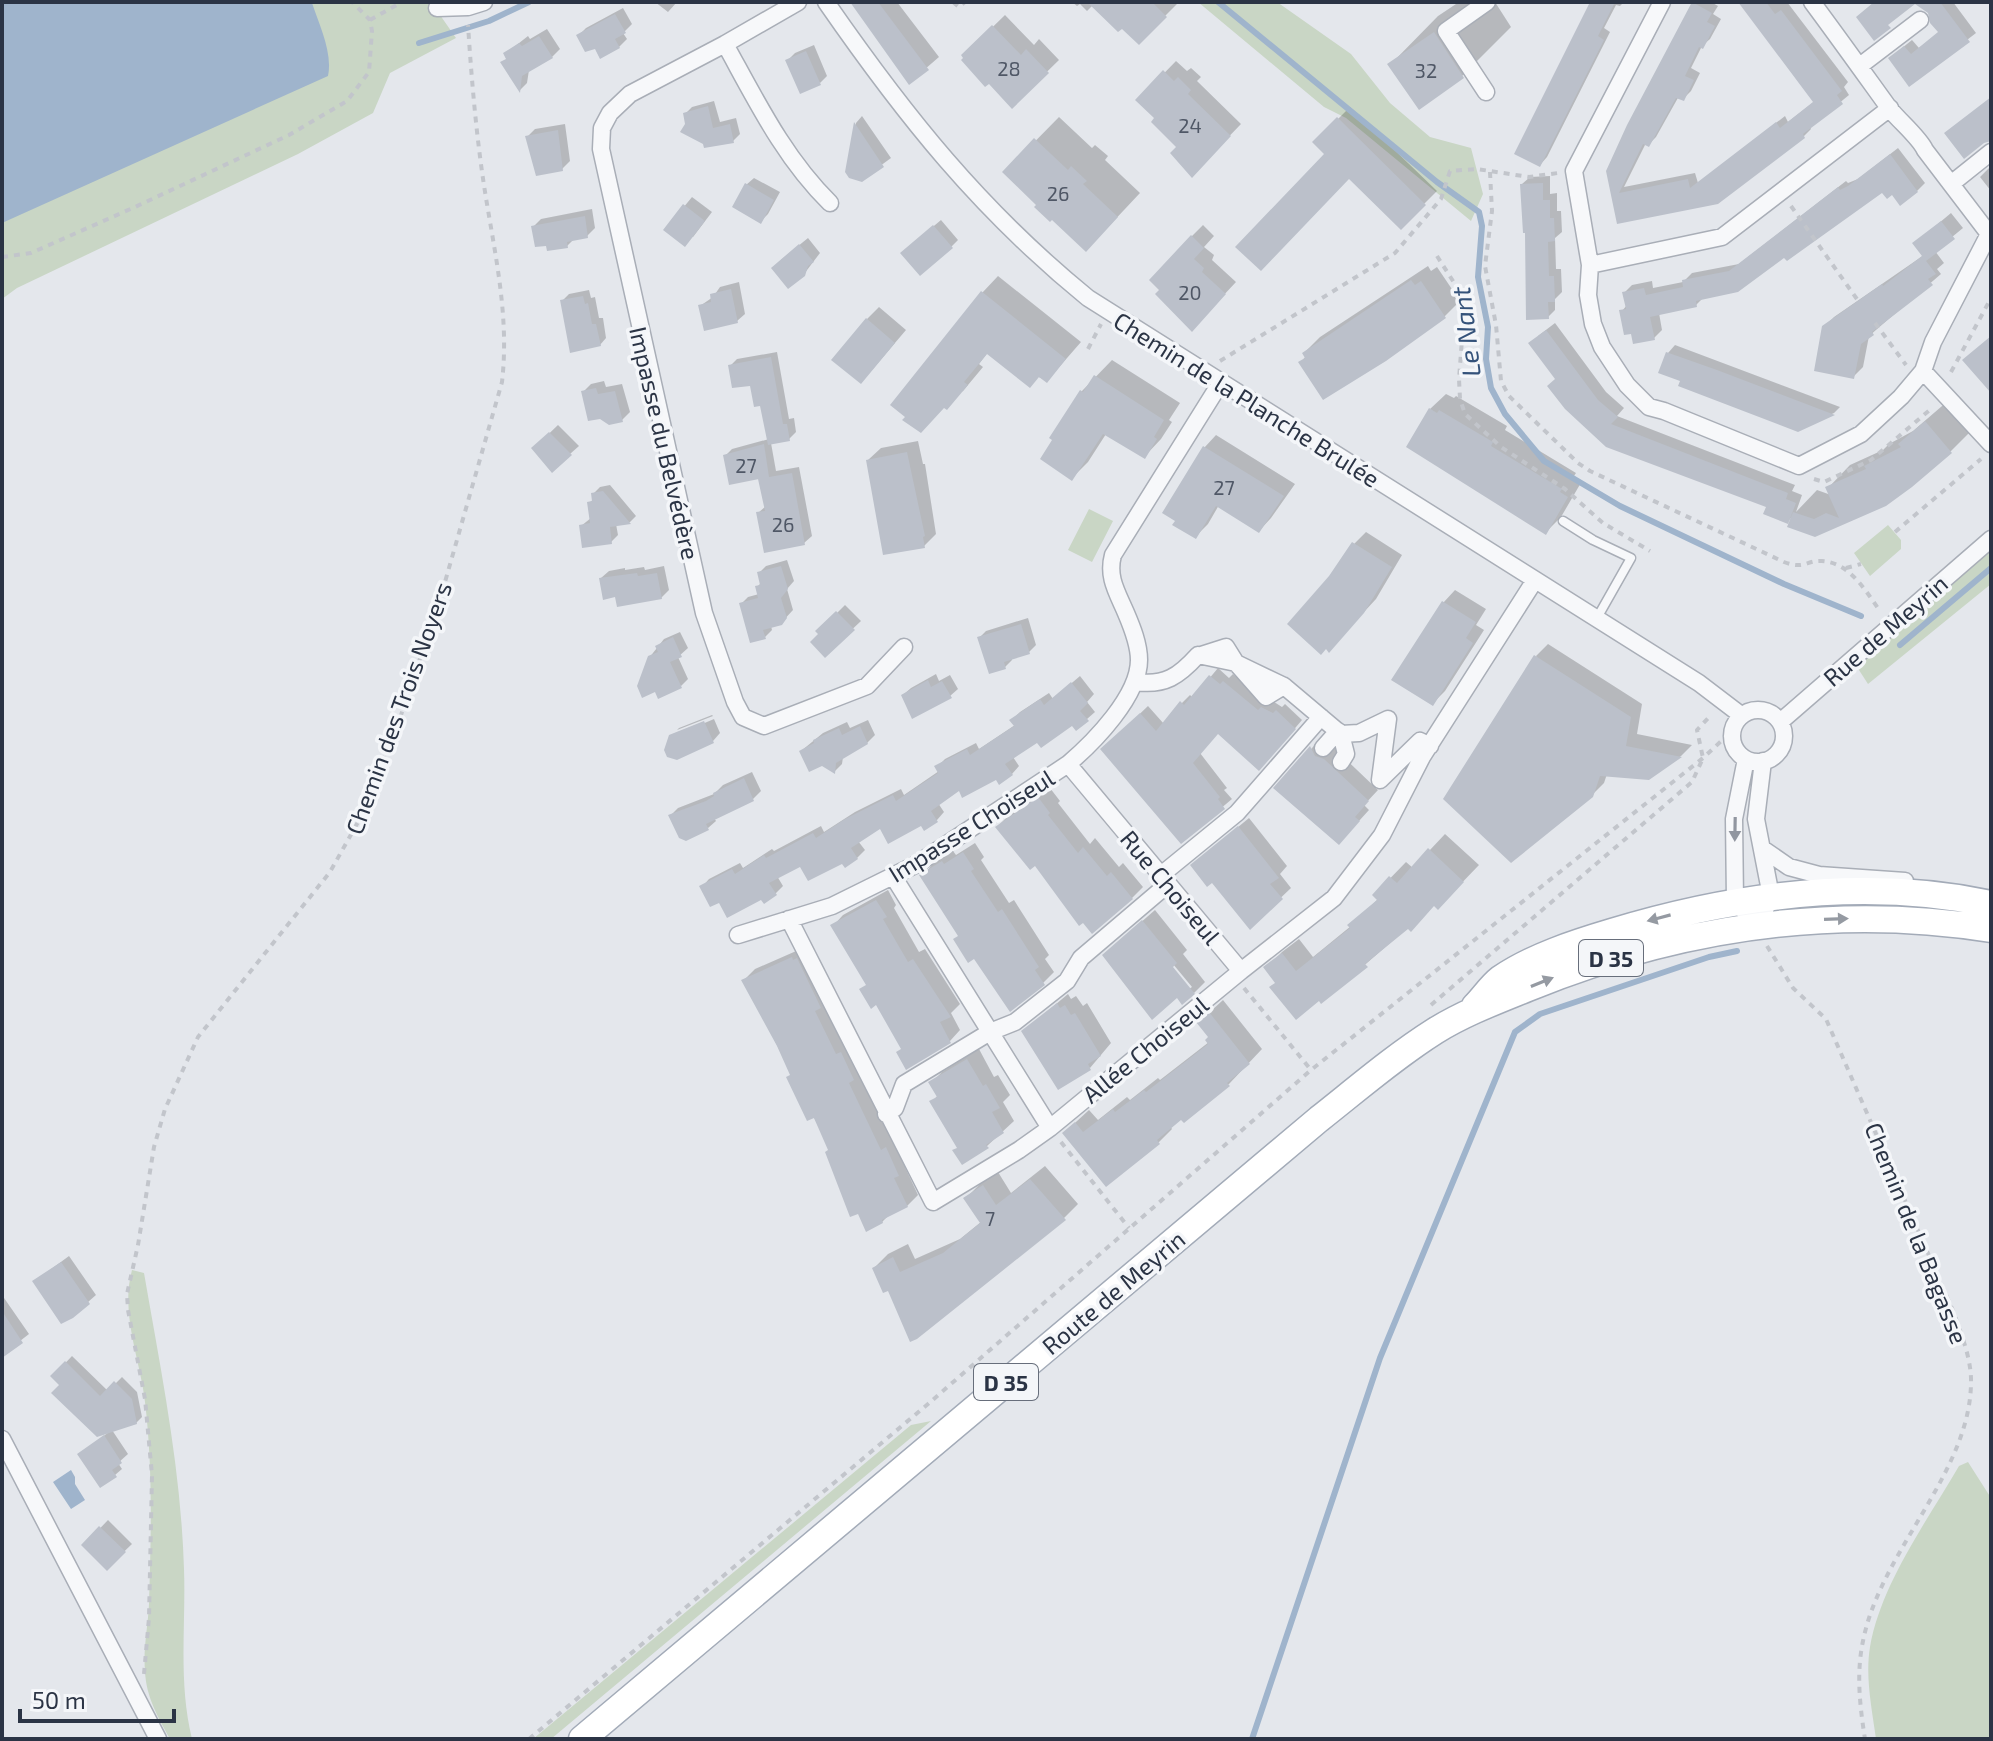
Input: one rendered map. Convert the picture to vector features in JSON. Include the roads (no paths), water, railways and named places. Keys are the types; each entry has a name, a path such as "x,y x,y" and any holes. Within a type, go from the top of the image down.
{"main road":[{"name":"Route de Meyrin","path":"1470,1012 1499,980 1582,941 1699,908 1771,896 1890,892 1983,902"},
{"name":"Route de Meyrin","path":"582,1739 1319,1119 1412,1047 1470,1012 1558,976 1623,954 1699,935 1758,926 1864,918 1951,923 1991,929"}],"street":[{"path":"437,8 468,7 484,2"},
{"name":"Impasse du Belvédère","path":"798,2 630,94 610,113 602,128 601,149 704,613 743,717 764,726 867,686 904,647"},
{"name":"Chemin de la Planche Brulée","path":"826,2 867,61 965,184 1050,267 1107,310 1699,683 1741,715"},
{"path":"1486,92 1446,31 1487,2"},
{"path":"1662,2 1574,171 1590,265 1588,295 1593,324 1602,347 1627,385 1649,407 1799,466 1861,434 1901,397 1989,234 1812,2"},
{"path":"1861,65 1920,20"},
{"path":"725,44 777,139 813,187 830,203"},
{"path":"1590,265 1722,237 1890,108"},
{"path":"1951,184 1991,152"},
{"path":"1914,368 1946,396 1991,447"},
{"path":"1068,764 1087,748 1108,723 1136,682 1139,660 1136,640 1113,584 1110,568 1113,555 1221,382"},
{"name":"Rue de Meyrin","path":"1780,722 1991,539"},
{"path":"1238,974 1334,898 1382,835 1430,746 1535,580"},
{"path":"1136,682 1154,685 1181,658 1226,647 1229,666 1284,686 1340,732 1359,733 1388,719 1380,780 1420,741 1430,746"},
{"path":"1757,709 1766,711 1780,722 1784,738 1782,746 1771,758 1754,760 1734,748 1732,731 1741,715 1757,709"},
{"path":"886,1114 895,1108 904,1084 990,1032 1015,1022 1067,981 1081,958 1237,813 1321,717"},
{"path":"1340,732 1344,758 1359,733"},
{"path":"1323,748 1340,732"},
{"path":"1754,760 1756,819 1771,896 1758,926 1735,901 1734,819 1754,760"},
{"name":"Impasse Choiseul","path":"738,935 832,906 917,864 1068,764"},
{"name":"Rue Choiseul","path":"1068,764 1238,974"},
{"path":"1763,849 1789,867 1819,875 1873,877 1949,887 1983,902"},
{"path":"893,876 1050,1128"},
{"name":"Allée Choiseul","path":"789,919 933,1202 1050,1128 1238,974"},
{"path":"2,1439 158,1739"}],"lane":[{"path":"1563,521 1631,558 1597,619"}],"water":[{"path":"2,2 312,3 327,48 328,76 2,223"},
{"path":"71,1470 85,1500 71,1509 53,1482"}],"waterway":[{"name":"Le Nant","path":"419,43 489,21 529,2"},
{"name":"Le Nant","path":"1218,2 1437,182 1479,212 1482,226 1478,277 1488,327 1486,359 1491,388 1505,414 1544,461 1620,506 1784,584 1861,616"},
{"name":"Le Nant","path":"1900,645 1991,568"},
{"path":"1252,1739 1380,1358 1515,1032 1540,1014 1709,957 1737,951"}]}
